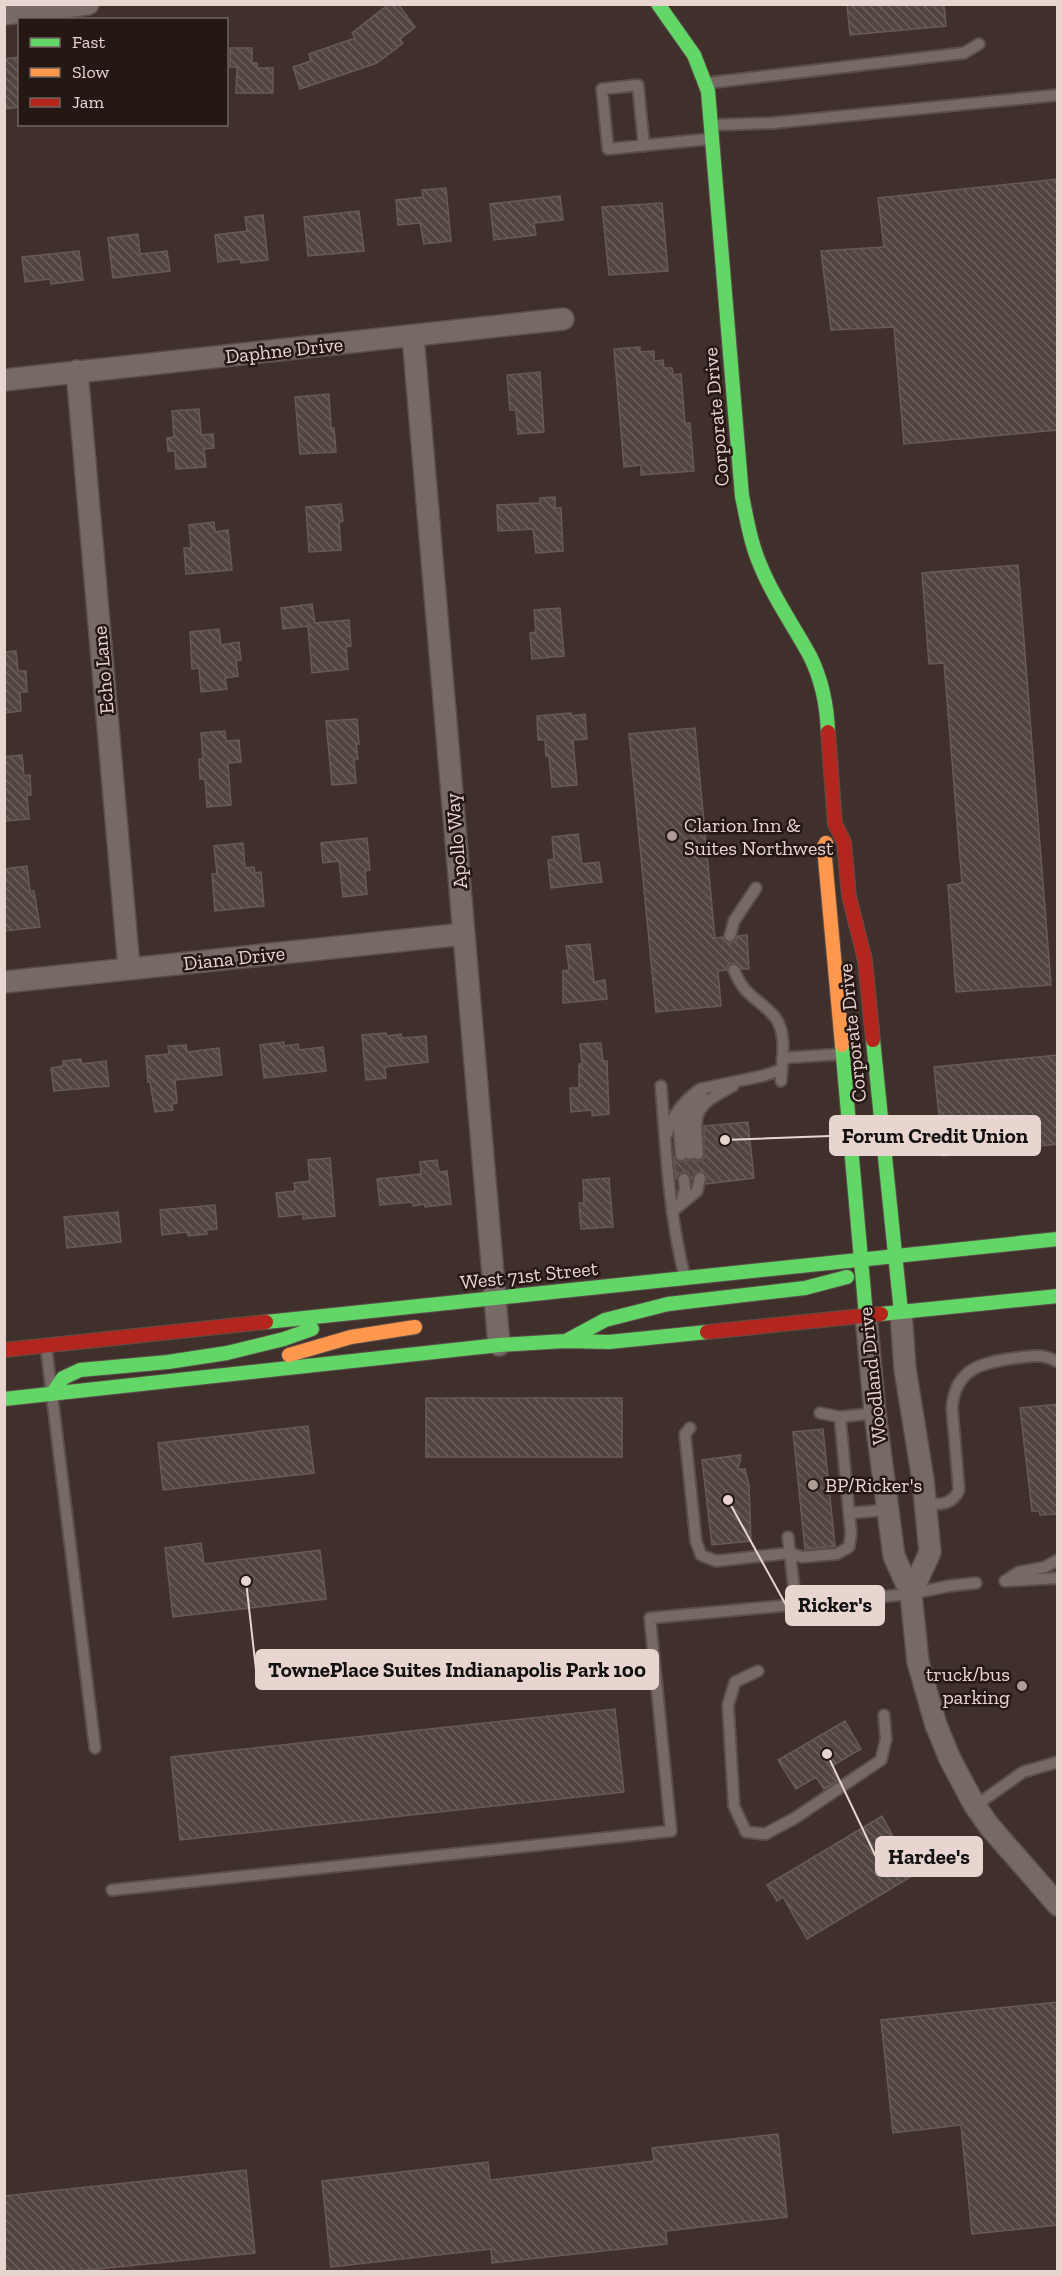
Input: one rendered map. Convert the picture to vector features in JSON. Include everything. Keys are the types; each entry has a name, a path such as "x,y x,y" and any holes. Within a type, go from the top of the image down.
{"main road":[{"name":"Corporate Drive","path":"658,4 689,43 706,83 744,504 749,532 760,566 776,599 812,658 822,687 830,736 835,824 844,842 849,896 866,960 857,1053 862,1267"},
{"name":"Corporate Drive","path":"835,824 824,847 857,1053 895,1256 900,1312"},
{"name":"West 71st Street","path":"4,1350 348,1314 490,1304 685,1278 862,1267 895,1256 1058,1239"},
{"name":"Woodland Drive","path":"862,1267 866,1316"},
{"path":"565,1341 605,1320 668,1304 805,1288 862,1267"},
{"path":"4,1399 235,1376 499,1345 565,1341 609,1342 1058,1296"},
{"path":"52,1394 57,1382 65,1375 80,1370 224,1355 293,1337 348,1314"},
{"path":"235,1376 299,1351 338,1340 373,1332 432,1325"}],"street":[{"path":"4,14 88,4"},
{"name":"Daphne Drive","path":"4,380 562,319"},
{"name":"Apollo Way","path":"413,336 464,934 490,1304 499,1345"},
{"name":"Echo Lane","path":"77,372 129,968"},
{"name":"Diana Drive","path":"4,982 464,934"},
{"name":"Woodland Drive","path":"900,1312 926,1505 930,1552 911,1594"},
{"name":"Woodland Drive","path":"866,1316 875,1413 894,1556 911,1594 915,1642 928,1699 946,1750 975,1806 990,1827 1058,1905"}],"lane":[{"path":"706,83 964,53 979,44"},
{"path":"644,146 638,85 602,89 608,149 644,146 772,123 1058,95"},
{"path":"730,936 734,921 756,888"},
{"path":"734,970 740,986 775,1017 783,1039 781,1070"},
{"path":"666,1139 676,1113 700,1089 857,1053"},
{"path":"690,1155 699,1110 704,1102 747,1079"},
{"path":"690,1155 687,1126 690,1109 695,1101 704,1094 726,1084"},
{"path":"661,1086 672,1212 676,1243 685,1278"},
{"path":"685,1102 679,1127 690,1155"},
{"path":"672,1212 697,1191 692,1179 685,1189 685,1201"},
{"path":"46,1346 95,1748"},
{"path":"926,1505 950,1503 956,1498 959,1490 952,1408 953,1394 971,1370 989,1361 1045,1355 1058,1362"},
{"path":"820,1413 840,1416 875,1413"},
{"path":"690,1428 685,1434 696,1541 701,1555 716,1561 790,1553 802,1557 837,1554 849,1547 851,1533 840,1416"},
{"path":"849,1513 887,1510"},
{"path":"788,1538 796,1605"},
{"path":"1058,1560 1045,1567 1019,1572 1005,1581 1058,1578"},
{"path":"112,1890 671,1831 651,1618 911,1594 976,1582"},
{"path":"758,1671 735,1682 728,1705 734,1806 746,1832 765,1834 775,1829 881,1760 886,1739 884,1715"},
{"path":"975,1806 1023,1772 1058,1762"}],"building":[{"path":"389,4 398,4 415,27 400,39 403,43 377,63 300,89 293,67 311,61 309,54 355,38 352,33"},
{"path":"847,4 944,4 946,26 850,35"},
{"path":"230,48 252,48 252,63 257,63 257,68 273,68 273,93 236,93 237,67 230,67"},
{"path":"18,57 18,107 4,109 4,59"},
{"path":"1058,179 1058,430 904,444 894,327 831,330 821,251 884,247 878,198"},
{"path":"446,188 451,241 424,244 420,223 398,225 396,200 423,197 422,190"},
{"path":"560,196 563,220 534,223 536,235 494,240 490,204"},
{"path":"662,203 668,271 609,275 602,207"},
{"path":"359,211 364,251 308,256 304,217"},
{"path":"263,215 268,260 241,263 240,259 218,262 215,235 247,231 245,217"},
{"path":"138,234 140,254 167,251 170,271 113,278 108,238"},
{"path":"79,251 83,280 51,284 50,279 25,282 22,257"},
{"path":"640,347 640,352 654,351 654,361 663,360 664,368 672,368 673,375 681,374 685,423 690,423 694,471 641,475 641,465 624,467 614,349"},
{"path":"540,372 544,432 518,434 516,410 510,410 507,375"},
{"path":"329,394 331,428 334,428 336,452 300,454 295,397"},
{"path":"199,409 201,435 213,434 214,448 204,449 206,467 176,469 175,451 168,451 167,438 174,437 172,411"},
{"path":"555,497 555,508 561,508 563,551 536,553 533,529 498,531 497,505 540,503 540,498"},
{"path":"341,504 343,521 339,522 341,550 309,552 306,507"},
{"path":"214,522 215,532 228,530 232,570 186,574 184,548 191,548 189,525"},
{"path":"1018,565 1051,985 956,992 948,885 962,883 944,663 929,664 922,573"},
{"path":"312,604 315,623 349,620 351,646 346,647 348,669 312,673 308,626 283,629 281,608"},
{"path":"560,608 564,656 532,659 530,633 536,632 534,610"},
{"path":"219,629 221,645 239,642 241,660 236,661 238,676 225,678 227,689 201,692 199,668 192,669 190,632"},
{"path":"16,651 18,671 26,671 27,692 20,692 21,711 4,713 4,652"},
{"path":"571,713 571,716 585,714 587,739 573,740 577,785 552,787 545,740 538,740 537,716"},
{"path":"357,719 359,744 356,744 358,759 354,759 356,783 332,785 326,721"},
{"name":"Clarion Inn & Suites Northwest","path":"695,728 715,938 723,937 725,942 731,943 736,941 738,936 747,935 749,969 742,969 739,964 734,963 728,965 727,970 718,971 721,1006 656,1012 629,734"},
{"path":"225,731 226,741 239,740 241,762 228,763 231,805 207,807 205,779 200,779 199,759 203,759 201,733"},
{"path":"22,755 24,776 30,775 31,795 27,795 29,819 4,821 4,757"},
{"path":"578,834 582,864 599,862 602,882 551,888 548,860 554,859 552,837"},
{"path":"367,838 370,870 365,871 367,894 343,897 339,861 323,863 321,843"},
{"path":"243,843 245,868 254,867 255,873 261,872 264,906 215,911 212,874 217,874 214,846"},
{"path":"27,866 30,891 34,891 40,927 4,931 4,869"},
{"path":"590,944 594,982 605,980 607,999 563,1003 563,971 569,970 566,946"},
{"path":"386,1033 387,1036 401,1034 402,1038 426,1036 428,1062 385,1067 386,1078 366,1080 362,1035"},
{"path":"284,1042 284,1046 298,1044 299,1050 323,1047 326,1071 264,1078 260,1045"},
{"path":"601,1043 603,1061 607,1061 609,1114 592,1116 592,1110 571,1112 570,1088 579,1088 579,1064 582,1064 580,1044"},
{"path":"186,1045 187,1052 219,1048 222,1075 175,1080 177,1103 172,1104 173,1110 155,1112 150,1082 148,1082 146,1056 169,1054 168,1046"},
{"path":"1058,1055 1058,1144 943,1156 934,1067"},
{"path":"81,1059 82,1064 106,1061 109,1086 54,1091 51,1068 63,1066 63,1061"},
{"path":"748,1122 754,1178 706,1184 707,1175 701,1171 695,1173 692,1179 688,1172 683,1172 677,1175 676,1180 674,1157 681,1162 699,1161 704,1158 704,1126"},
{"path":"330,1158 335,1216 303,1219 303,1214 279,1217 276,1193 295,1191 294,1183 310,1181 308,1160"},
{"path":"437,1160 439,1172 447,1171 451,1204 425,1207 425,1204 413,1206 412,1202 380,1205 377,1179 421,1174 420,1162"},
{"path":"609,1178 613,1227 581,1229 579,1203 584,1203 583,1180"},
{"path":"215,1205 217,1229 206,1230 207,1234 188,1236 187,1232 162,1235 160,1210"},
{"path":"118,1212 121,1242 67,1248 64,1217"},
{"path":"426,1398 622,1398 622,1457 426,1457"},
{"path":"1058,1404 1058,1514 1040,1515 1039,1511 1032,1511 1020,1408"},
{"path":"308,1426 314,1473 163,1490 158,1443"},
{"path":"823,1429 835,1546 805,1549 793,1432"},
{"path":"741,1455 738,1469 745,1469 749,1485 751,1541 712,1545 702,1460"},
{"path":"201,1543 204,1564 320,1550 326,1599 173,1617 165,1548"},
{"path":"615,1709 624,1792 180,1840 171,1757"},
{"path":"845,1721 861,1749 830,1767 838,1780 829,1786 824,1789 816,1777 796,1789 778,1760"},
{"path":"882,1816 903,1855 905,1854 917,1873 807,1939 783,1897 777,1901 767,1885"},
{"path":"1058,2002 1058,2225 972,2234 961,2125 893,2133 881,2020"},
{"path":"778,2134 787,2217 666,2231 667,2244 492,2263 491,2249 331,2267 322,2181 488,2162 490,2180 654,2161 652,2148"},
{"path":"246,2170 255,2253 78,2271 4,2271 4,2196"}],"traffic: fast":[{"path":"658,4 694,55 708,91 742,496 750,532 766,579 818,674 828,732"},
{"path":"873,1040 901,1312"},
{"path":"842,1045 866,1316"},
{"path":"266,1322 1058,1239"},
{"path":"566,1341 605,1320 668,1304 805,1288 847,1277"},
{"path":"881,1314 1058,1296"},
{"path":"52,1394 63,1378 80,1370 168,1362 227,1353 284,1339 312,1329"},
{"path":"4,1399 499,1345 565,1341 609,1342 707,1332"}],"traffic: slow":[{"path":"826,843 824,847 842,1045"},
{"path":"289,1355 351,1337 415,1327"}],"traffic: jam":[{"path":"828,732 835,824 844,842 849,896 865,960 873,1040"},
{"path":"707,1332 881,1314"},
{"path":"4,1350 266,1322"}],"place":[{"name":"Clarion Inn & Suites Northwest","path":"672,836"},
{"name":"Forum Credit Union","path":"725,1140"},
{"name":"BP/Ricker's","path":"813,1485"},
{"name":"Ricker's","path":"728,1500"},
{"name":"TownePlace Suites Indianapolis Park 100","path":"246,1581"},
{"name":"truck/bus parking","path":"1022,1686"},
{"name":"Hardee's","path":"827,1754"}]}
